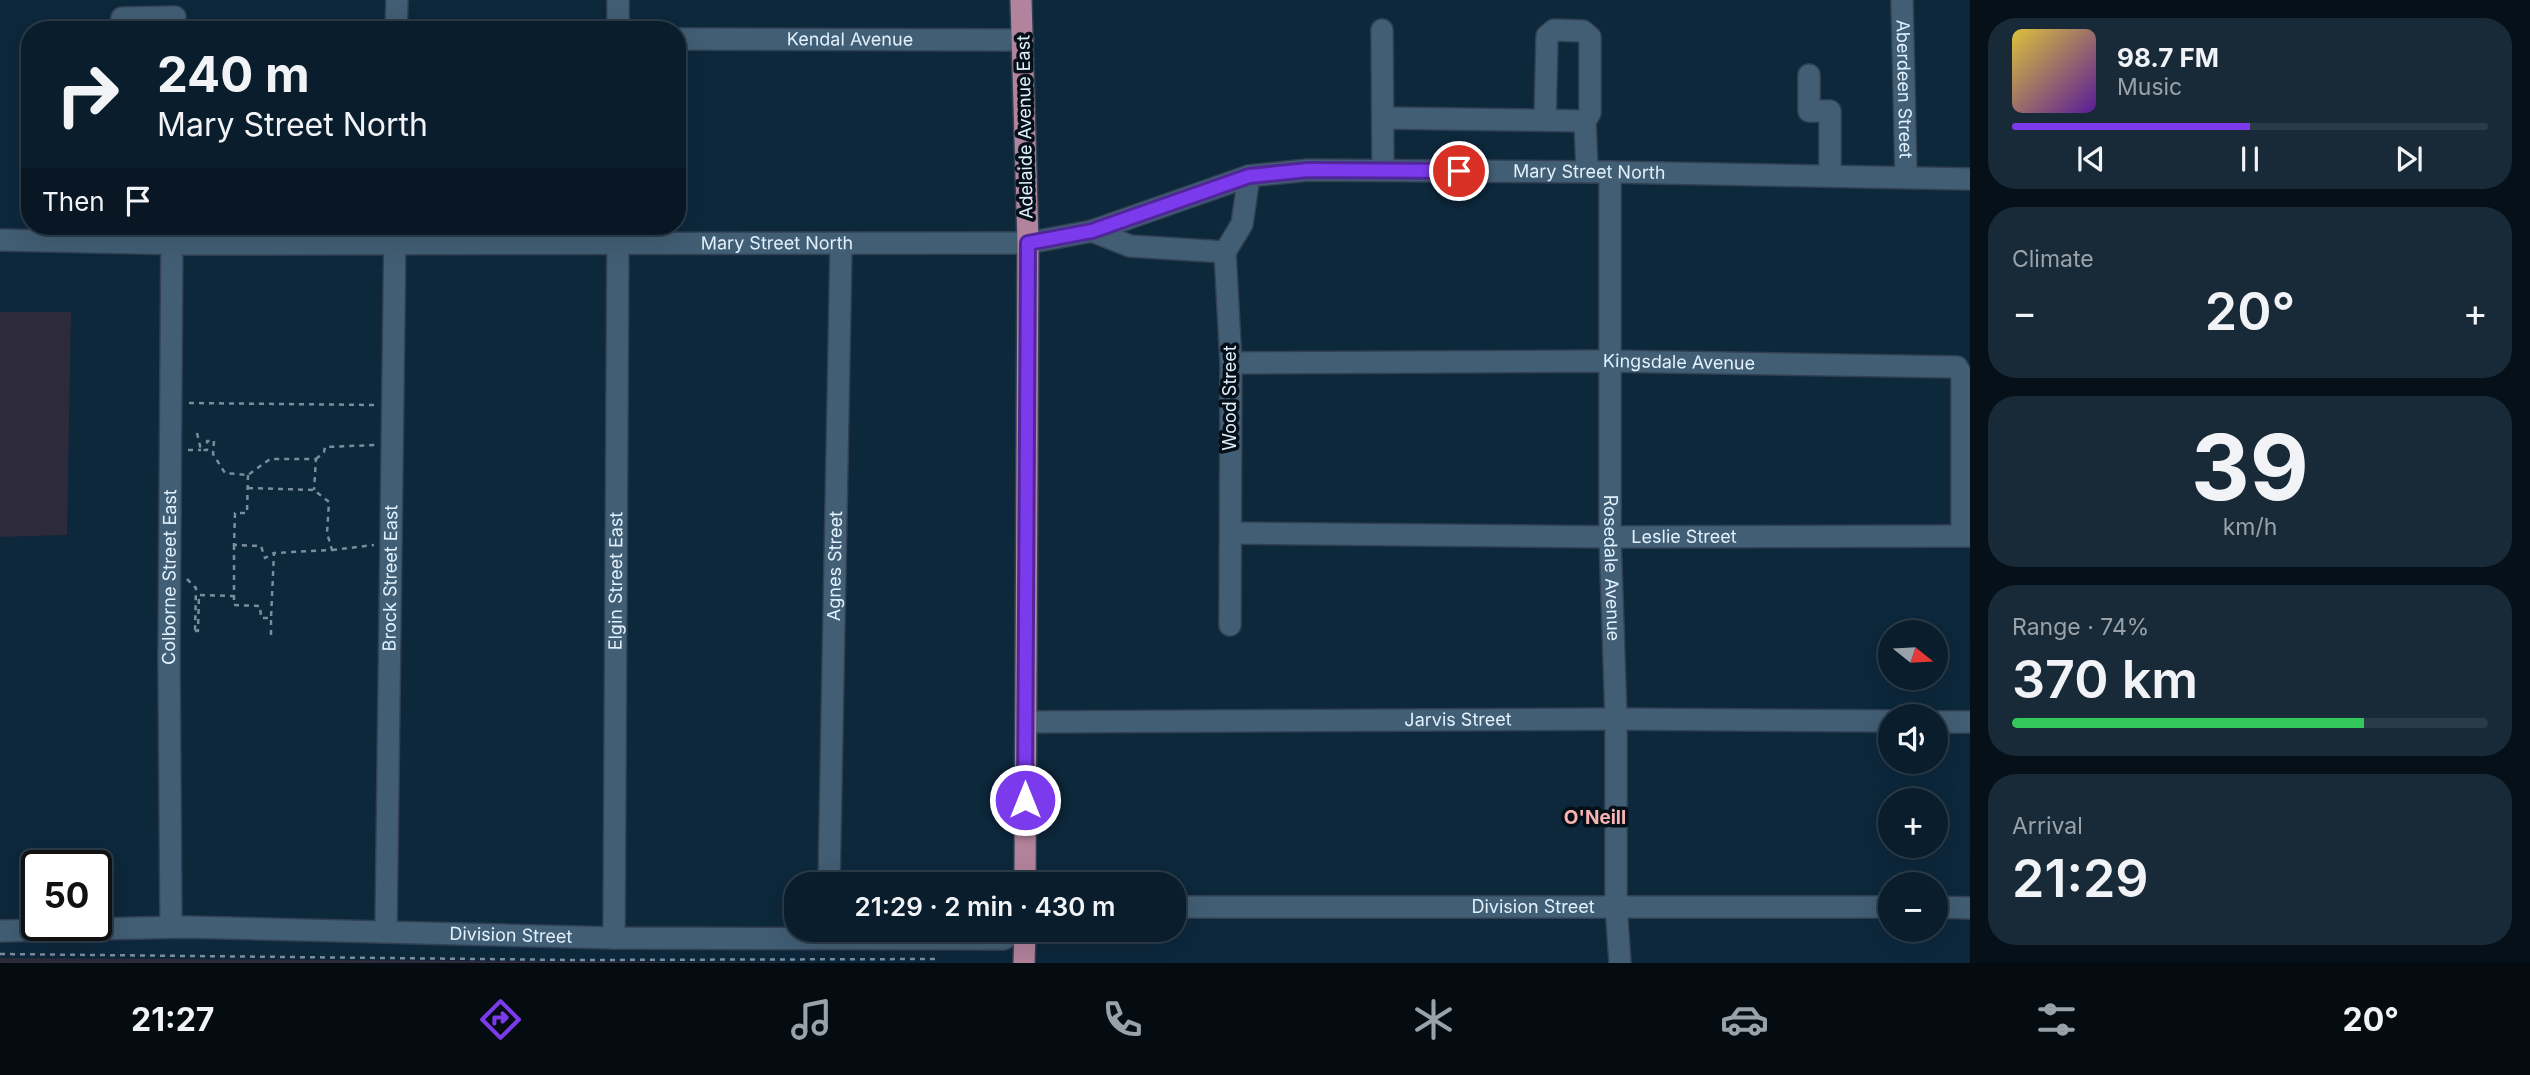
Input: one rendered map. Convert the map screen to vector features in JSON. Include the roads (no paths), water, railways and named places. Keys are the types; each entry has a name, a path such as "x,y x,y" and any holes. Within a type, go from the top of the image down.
{"main road":[{"name":"Adelaide Avenue East","path":"1021,0 1028,243 1025,872"},
{"path":"1023,942 1024,963"}],"street":[{"path":"396,21 397,0"},
{"path":"618,0 618,21"},
{"name":"Aberdeen Street","path":"1902,0 1906,177"},
{"path":"122,21 122,18 175,16"},
{"path":"1382,30 1383,170"},
{"path":"1545,120 1547,36 1554,30 1583,31 1590,37 1590,113 1585,121 1587,172"},
{"name":"Kendal Avenue","path":"686,39 1023,40"},
{"path":"1809,75 1809,111 1830,111 1830,175"},
{"path":"1383,118 1585,121"},
{"name":"Mary Street North","path":"637,235 841,246 1028,243 1092,231 1249,176 1308,170 1610,172 1970,179"},
{"name":"Rosedale Avenue","path":"1610,172 1610,537 1616,719 1616,905 1620,963"},
{"path":"1092,231 1130,246 1225,252 1242,224 1249,176"},
{"name":"Mary Street North","path":"0,240 172,235 395,235"},
{"name":"Colborne Street East","path":"171,927 169,660 172,235"},
{"name":"Brock Street East","path":"386,930 395,235"},
{"name":"Elgin Street East","path":"614,938 618,235"},
{"name":"Agnes Street","path":"830,872 841,246"},
{"name":"Wood Street","path":"1225,252 1231,363 1230,625"},
{"name":"Kingsdale Avenue","path":"1231,363 1609,361 1958,367 1962,376 1966,536"},
{"name":"Leslie Street","path":"1231,533 1610,537 1966,536"},
{"name":"Jarvis Street","path":"1026,722 1616,719 1878,721"},
{"path":"1948,722 1970,722"},
{"name":"Division Street","path":"1186,906 1878,907"},
{"path":"1948,907 1970,908"},
{"name":"Division Street","path":"0,931 171,927 386,930 614,938 784,935"}],"district":[{"name":"O'Neill","path":"1595,817"}]}
